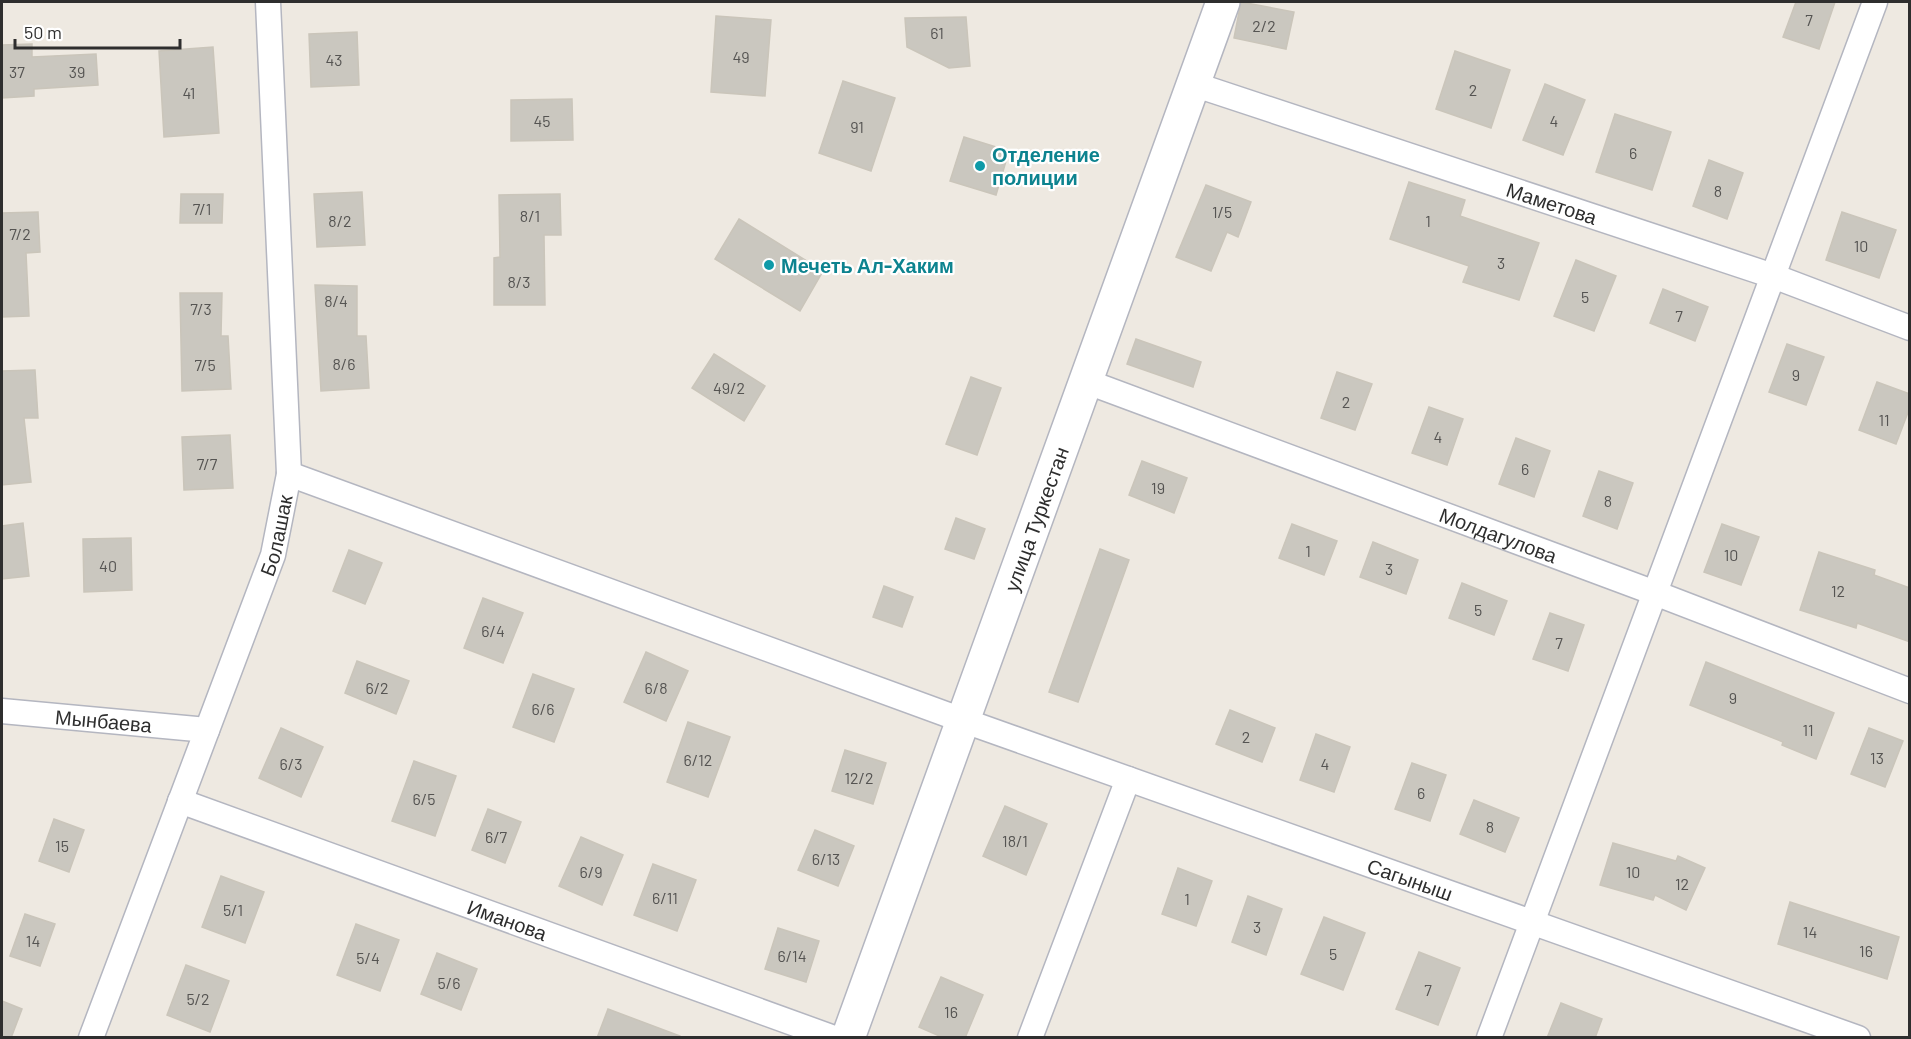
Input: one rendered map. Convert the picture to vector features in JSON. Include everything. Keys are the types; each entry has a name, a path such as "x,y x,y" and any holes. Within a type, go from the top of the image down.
{"street":[{"name":"Болашак","path":"91,1038 273,555 289,474 268,2"},
{"name":"улица Туркестан","path":"848,1038 1223,2"},
{"path":"1489,1038 1875,2"},
{"name":"Маметова","path":"1193,84 1773,276 1910,328"},
{"name":"Молдагулова","path":"1085,381 1655,592 1910,692"},
{"name":"Сагыныш","path":"289,474 962,720 1858,1038"},
{"name":"Мынбаева","path":"2,711 207,730"},
{"path":"1030,1038 1128,778"},
{"name":"Иманова","path":"180,801 834,1038"}],"building":[{"path":"1241,2 1294,12 1286,49 1234,38"},
{"path":"1796,2 1835,2 1819,49 1783,37"},
{"path":"716,16 771,20 765,96 711,92"},
{"path":"966,17 970,66 949,68 907,47 905,18"},
{"path":"357,32 359,85 311,87 309,34"},
{"path":"32,44 32,57 96,54 98,85 34,89 34,96 2,98 2,45"},
{"path":"213,47 219,133 164,137 159,51"},
{"path":"1455,51 1510,70 1491,128 1436,109"},
{"path":"843,81 895,98 871,171 819,153"},
{"path":"1545,84 1585,100 1563,155 1523,140"},
{"path":"572,99 573,140 511,141 511,100"},
{"path":"1615,114 1671,132 1652,190 1596,172"},
{"name":"Отделение полиции","path":"964,137 1009,151 996,195 950,181"},
{"path":"1709,160 1743,173 1727,219 1693,206"},
{"path":"1409,182 1465,200 1460,216 1539,243 1519,300 1463,282 1469,266 1390,239"},
{"path":"1206,185 1251,202 1238,237 1227,232 1211,271 1176,257"},
{"path":"362,192 365,245 317,247 314,194"},
{"path":"181,194 223,194 222,223 180,223"},
{"path":"560,194 561,235 544,235 545,305 494,305 494,258 500,257 499,195"},
{"path":"38,212 40,252 26,253 29,316 2,317 2,213"},
{"path":"1842,212 1896,230 1879,278 1826,260"},
{"name":"Мечеть Ал-Хаким","path":"739,219 823,271 800,311 715,259"},
{"path":"1576,260 1616,276 1594,331 1554,316"},
{"path":"315,285 357,286 357,336 366,336 369,388 321,391"},
{"path":"1663,289 1708,307 1695,341 1650,323"},
{"path":"180,293 222,293 221,336 228,336 231,389 182,391"},
{"path":"1136,339 1201,362 1193,387 1127,364"},
{"path":"1787,344 1824,357 1806,405 1769,392"},
{"path":"714,354 765,386 744,421 692,388"},
{"path":"35,370 38,418 24,418 31,482 2,485 2,371"},
{"path":"1337,372 1372,384 1355,430 1321,418"},
{"path":"971,377 1001,388 977,455 946,444"},
{"path":"1877,382 1910,394 1910,407 1896,444 1859,430"},
{"path":"1429,407 1463,419 1447,465 1412,453"},
{"path":"230,435 233,488 184,490 182,437"},
{"path":"1516,438 1550,451 1534,497 1499,484"},
{"path":"1142,461 1187,478 1174,513 1129,495"},
{"path":"1599,471 1633,483 1617,529 1583,516"},
{"path":"956,518 985,529 974,559 945,549"},
{"path":"23,523 29,576 2,579 2,526"},
{"path":"1292,524 1337,541 1324,575 1279,558"},
{"path":"1722,524 1759,537 1741,585 1704,572"},
{"path":"131,538 132,590 84,592 83,539"},
{"path":"1373,542 1418,560 1406,594 1360,577"},
{"path":"1100,549 1129,560 1078,702 1049,692"},
{"path":"349,550 382,563 365,604 333,591"},
{"path":"1819,552 1875,570 1874,575 1910,588 1910,642 1857,623 1856,628 1800,610"},
{"path":"1462,583 1507,601 1494,635 1449,618"},
{"path":"884,586 913,597 902,627 873,617"},
{"path":"483,598 523,613 503,663 464,648"},
{"path":"1550,613 1584,625 1568,671 1533,659"},
{"path":"646,652 688,671 666,721 624,702"},
{"path":"357,661 409,681 396,714 345,693"},
{"path":"1706,662 1834,713 1816,759 1782,745 1783,742 1690,705"},
{"path":"533,674 574,689 554,742 513,727"},
{"path":"1230,710 1275,728 1262,762 1216,744"},
{"path":"688,722 730,737 708,797 667,782"},
{"path":"281,728 323,747 301,797 259,778"},
{"path":"1869,728 1903,741 1885,787 1851,774"},
{"path":"1316,734 1350,747 1334,792 1300,780"},
{"path":"845,750 886,763 873,804 832,791"},
{"path":"414,761 456,776 435,836 392,821"},
{"path":"1412,763 1446,775 1430,821 1395,809"},
{"path":"1474,800 1519,818 1505,852 1460,834"},
{"path":"1005,806 1047,824 1026,875 983,856"},
{"path":"488,809 521,822 505,863 472,850"},
{"path":"54,819 84,830 69,872 39,861"},
{"path":"815,830 854,846 838,886 798,870"},
{"path":"581,837 623,855 602,905 559,886"},
{"path":"1613,843 1676,861 1678,856 1705,868 1686,910 1655,895 1653,900 1600,885"},
{"path":"653,864 696,880 677,931 634,915"},
{"path":"1178,868 1212,881 1196,926 1162,914"},
{"path":"221,876 264,892 245,943 202,927"},
{"path":"1248,896 1282,909 1266,955 1232,942"},
{"path":"1790,902 1899,937 1887,979 1778,944"},
{"path":"25,914 55,924 40,966 10,956"},
{"path":"1324,917 1365,933 1343,990 1301,974"},
{"path":"356,924 399,940 380,991 337,975"},
{"path":"778,928 819,941 806,982 765,969"},
{"path":"1419,952 1460,968 1438,1025 1396,1009"},
{"path":"437,953 477,969 461,1010 421,994"},
{"path":"186,965 229,981 210,1032 167,1015"},
{"path":"941,977 983,995 965,1038 944,1038 919,1027"},
{"path":"2,1001 22,1009 11,1038 2,1038"},
{"path":"1561,1003 1602,1019 1595,1038 1547,1038"},
{"path":"608,1009 680,1036 680,1038 597,1038"}],"place":[{"name":"Отделение полиции","path":"980,166"},
{"name":"Мечеть Ал-Хаким","path":"769,265"}]}
